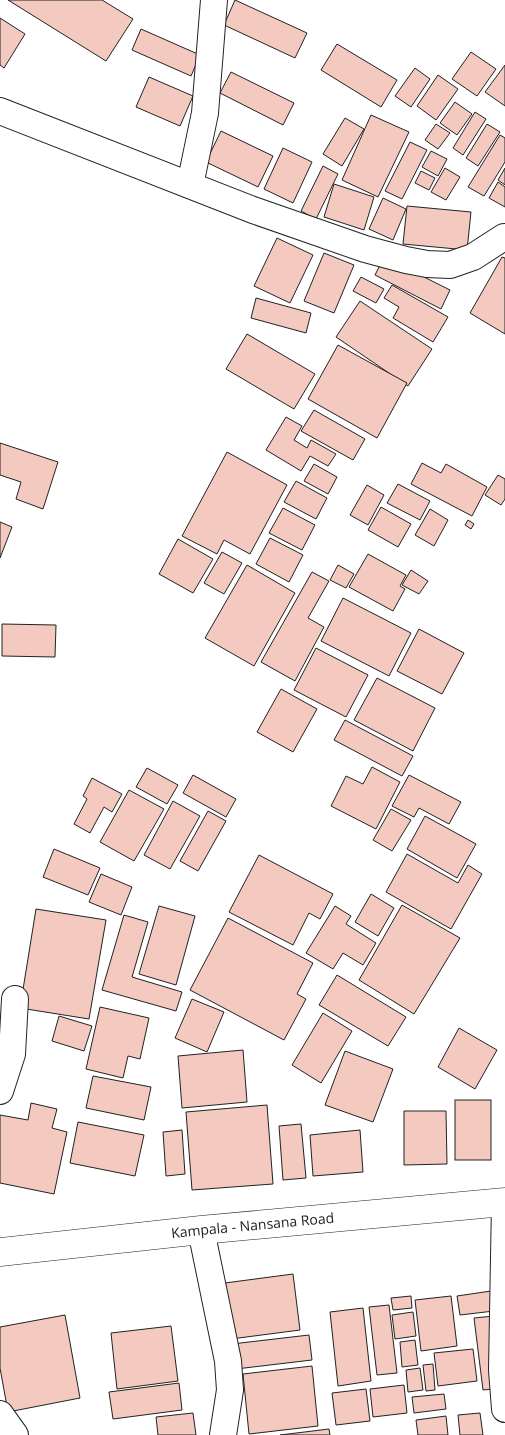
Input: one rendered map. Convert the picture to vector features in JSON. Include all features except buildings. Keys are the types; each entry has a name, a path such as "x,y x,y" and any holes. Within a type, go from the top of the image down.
{"main road":[{"name":"Kampala - Nansana Road","path":"0,1252 201,1230 505,1202"}],"street":[{"path":"190,186 205,113 214,0"},
{"path":"0,111 190,186 327,237 365,249 427,264 450,265 473,257 504,237"},
{"path":"0,1091 12,1054 15,999"},
{"path":"505,1202 502,1370 505,1409"},
{"path":"201,1230 228,1362 230,1390 223,1435"},
{"path":"0,1414 15,1435"}]}
